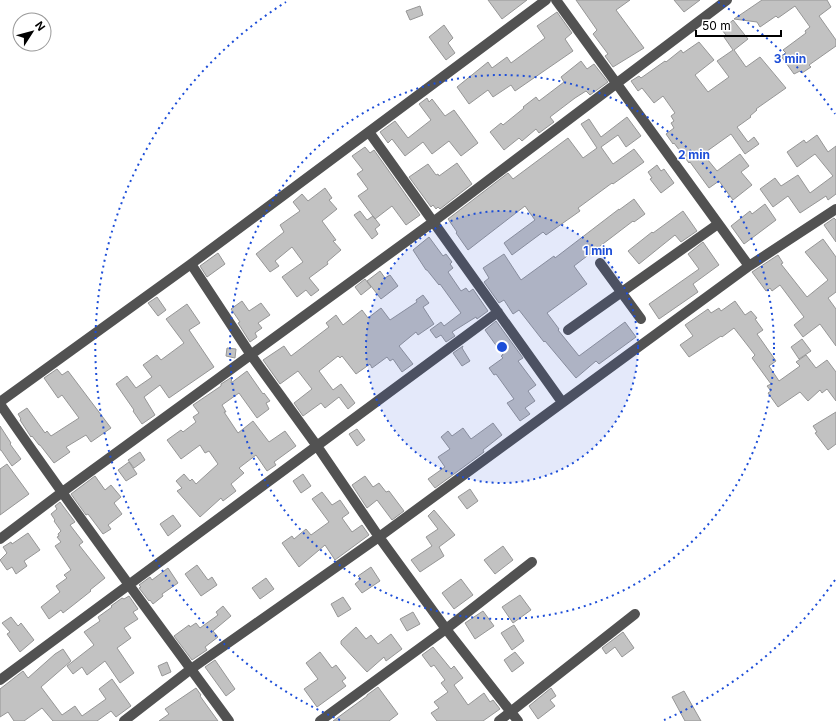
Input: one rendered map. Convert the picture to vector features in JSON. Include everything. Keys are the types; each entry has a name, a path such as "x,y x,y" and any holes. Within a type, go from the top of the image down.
{"street":[{"path":"230,721 128,586 61,493 0,403 191,264 546,0"},
{"path":"556,0 748,266"},
{"path":"0,539 433,222 726,0"},
{"path":"369,132 562,402"},
{"path":"124,721 191,669 379,537 748,266 836,209"},
{"path":"568,330 718,224"},
{"path":"600,263 641,319"},
{"path":"191,264 251,355 317,446 379,537 446,629 518,721"},
{"path":"0,680 498,312"},
{"path":"320,721 446,629 532,562"},
{"path":"499,721 635,614"}],"building":[{"path":"488,0 527,0 502,19"},
{"path":"576,0 630,0 616,10 644,48 613,67 605,56 608,54 593,34 597,30"},
{"path":"674,0 700,0 684,12"},
{"path":"762,0 827,0 831,7 819,16 836,40 836,46 809,65 811,67 802,73 800,71 794,74 781,56 786,53 783,50 806,33 805,31 810,27 795,6 778,18 776,16 760,27 757,22 734,19"},
{"path":"420,6 423,15 410,20 406,11"},
{"path":"557,12 572,33 565,39 573,51 515,91 511,85 493,97 488,90 469,104 457,87 488,62 492,68 507,57 511,63 545,38 537,26"},
{"path":"733,20 748,39 734,50 746,67 760,57 786,88 756,109 757,110 750,116 751,117 737,127 748,142 754,137 759,144 745,154 731,134 703,154 717,171 740,154 749,166 741,172 752,185 733,200 719,181 709,188 690,162 689,163 666,134 674,128 671,123 674,121 671,116 675,113 663,96 654,103 642,88 638,91 631,81 639,76 641,78 665,61 666,62 681,50 683,53 699,42 714,60 695,75 708,92 729,77 717,61 733,50 724,37 726,35 722,30"},
{"path":"444,25 453,38 448,43 455,53 446,60 429,37"},
{"path":"581,61 587,69 594,64 608,82 590,95 586,91 575,98 550,117 554,122 539,133 536,129 522,141 519,138 504,150 490,132 501,123 503,125 536,97 539,101 564,82 561,77"},
{"path":"427,98 429,102 432,99 445,116 454,110 478,143 461,156 449,141 432,154 423,142 405,156 392,139 388,143 380,132 395,121 408,138 431,120 419,104"},
{"path":"627,117 641,136 626,147 618,135 601,147 613,164 634,149 644,162 578,208 580,211 546,235 543,232 512,255 504,243 535,220 525,206 468,250 448,219 508,173 513,179 568,138 583,158 597,148 581,124 589,119 601,137"},
{"path":"817,135 828,152 836,146 836,194 828,200 826,196 800,213 788,196 773,207 760,189 775,178 781,186 798,175 810,193 833,176 815,154 797,167 787,152 804,140 806,143"},
{"path":"365,147 370,153 374,150 420,215 406,225 392,206 375,219 358,196 368,189 357,174 363,170 352,156"},
{"path":"457,163 472,184 440,209 438,207 436,209 433,205 431,207 409,177 428,164 436,175 438,174 439,176"},
{"path":"657,165 661,171 664,169 674,183 661,193 650,179 652,178 648,172"},
{"path":"325,188 332,198 329,200 337,209 322,221 336,240 333,241 341,250 327,262 328,264 309,278 319,290 311,296 306,290 297,297 282,277 303,262 292,247 275,261 279,266 270,272 256,254 284,232 280,225 300,211 293,202 302,194 308,201"},
{"path":"634,199 645,214 634,222 633,221 574,266 587,284 547,313 559,329 558,330 579,356 625,322 636,337 599,364 596,361 576,378 545,341 544,342 519,310 513,314 504,300 499,303 484,282 489,278 483,268 504,254 521,280 554,256 555,258"},
{"path":"765,204 776,220 744,244 731,226 750,211 752,214"},
{"path":"360,211 367,220 373,216 380,225 375,229 378,234 372,239 354,215"},
{"path":"683,211 697,231 681,242 675,235 639,264 628,251 652,232 653,233"},
{"path":"834,218 836,220 836,242 824,225"},
{"path":"429,237 443,256 446,254 452,262 450,264 453,268 448,272 461,291 466,288 469,292 473,289 488,311 477,319 476,317 452,332 455,336 446,342 441,335 436,338 430,330 441,322 444,326 461,313 440,284 439,285 426,270 413,250"},
{"path":"823,239 836,257 836,292 828,298 836,309 836,346 820,324 803,337 794,325 804,317 780,285 772,291 770,288 766,291 752,272 778,255 783,263 781,264 807,297 828,280 805,252"},
{"path":"703,242 719,265 693,284 698,292 659,319 649,304 699,269 688,254"},
{"path":"218,253 225,264 207,277 200,266"},
{"path":"380,271 385,278 390,275 398,286 381,299 367,281"},
{"path":"365,279 371,287 361,295 355,287"},
{"path":"423,295 429,303 423,307 434,324 418,335 416,332 399,346 413,364 402,372 393,359 390,361 387,357 372,368 370,364 356,374 342,356 340,358 338,356 319,371 333,390 341,384 355,403 348,409 339,397 325,408 321,403 303,416 294,403 312,389 298,371 280,384 263,360 284,346 291,356 329,327 326,323 336,315 343,325 362,310 368,318 381,308 390,320 417,302 416,300"},
{"path":"157,297 166,310 158,316 148,303"},
{"path":"242,301 249,311 261,303 270,315 258,323 262,328 255,333 257,337 250,342 238,323 240,322 231,309"},
{"path":"735,301 745,315 751,311 757,318 755,319 763,330 757,334 776,361 769,366 779,381 800,366 796,362 806,355 816,368 827,360 836,372 836,401 827,389 822,393 820,390 808,401 800,392 778,407 768,393 771,391 767,386 771,384 752,358 755,355 734,328 689,357 680,345 693,336 685,325 708,309 711,313 719,308 721,311"},
{"path":"187,304 200,323 189,330 214,367 169,398 160,385 144,397 155,415 142,424 116,384 127,376 136,388 152,377 143,365 157,355 161,360 184,343 166,319"},
{"path":"496,321 523,358 518,361 536,385 528,391 535,401 525,408 530,414 520,421 507,403 514,399 496,374 494,375 489,368 503,358 501,356 503,355 485,330"},
{"path":"802,339 811,351 799,359 791,347"},
{"path":"463,346 462,348 470,361 462,366 453,353"},
{"path":"227,348 236,349 235,358 226,356"},
{"path":"57,369 62,375 68,371 111,428 91,442 86,435 66,447 70,452 54,463 40,445 32,436 31,437 20,420 21,419 18,414 27,408 45,433 47,431 51,436 79,418 62,395 58,398 44,378"},
{"path":"247,371 263,394 264,393 270,401 266,403 269,409 257,418 239,393 222,405 226,412 224,412 238,433 253,421 269,442 285,431 296,446 274,462 276,465 267,471 256,455 239,468 244,473 231,484 236,491 223,501 221,498 200,517 177,491 182,488 176,481 184,474 190,481 192,479 196,484 218,464 209,451 205,453 200,445 181,459 167,440 181,430 183,432 196,422 193,417 199,413 193,405 232,377 231,383"},
{"path":"836,412 836,444 828,450 815,433 817,432 813,426"},
{"path":"493,423 502,435 483,450 484,452 435,488 428,479 445,467 438,457 450,449 441,437 448,431 452,436 463,428 471,439"},
{"path":"0,426 11,443 10,444 21,459 12,466 0,450"},
{"path":"357,429 365,440 357,446 349,434"},
{"path":"140,452 145,460 134,468 128,460"},
{"path":"129,462 137,474 126,481 118,470"},
{"path":"7,464 29,494 0,515 0,469"},
{"path":"303,474 311,486 301,493 293,481"},
{"path":"95,476 105,490 111,485 121,497 114,503 122,514 108,525 111,529 103,534 88,514 86,515 71,494"},
{"path":"365,476 373,487 379,483 386,492 389,491 404,511 392,520 377,500 367,508 352,485"},
{"path":"470,489 478,501 467,509 458,497"},
{"path":"322,492 332,505 340,500 349,513 342,518 352,532 362,525 369,535 335,560 325,545 299,567 282,543 292,536 294,539 306,529 311,535 329,522 312,499"},
{"path":"60,502 75,522 70,525 83,542 79,545 105,578 63,613 61,610 49,619 41,607 60,592 56,586 67,578 64,575 71,570 55,546 61,542 57,537 61,531 51,514 57,509 55,506"},
{"path":"434,510 455,535 439,547 444,556 420,572 411,560 432,546 426,537 438,529 428,516"},
{"path":"173,515 181,526 168,536 160,524"},
{"path":"28,533 40,550 24,561 27,566 16,574 12,567 7,570 0,560 7,553 3,547 11,542 12,544"},
{"path":"503,546 513,560 495,574 484,560"},
{"path":"197,565 208,580 212,577 217,585 201,596 185,574"},
{"path":"371,567 380,581 362,593 355,584 361,579 358,576"},
{"path":"168,568 178,583 162,594 163,596 153,604 139,588 141,587 139,585 150,577 152,580"},
{"path":"266,578 274,589 260,599 252,588"},
{"path":"461,579 473,595 454,609 442,593"},
{"path":"520,595 531,610 513,623 502,607"},
{"path":"129,596 138,609 133,612 138,619 124,628 131,638 117,648 134,673 120,683 105,661 87,675 82,667 73,674 67,666 94,645 84,632 100,621 98,617 112,607 111,606 122,598 124,599"},
{"path":"343,597 351,609 338,617 331,604"},
{"path":"223,606 231,616 213,631 218,637 205,647 207,650 192,660 174,636 189,625 190,627 196,623 200,628 218,615 216,612"},
{"path":"483,611 494,626 475,639 465,623"},
{"path":"413,612 420,624 407,631 400,619"},
{"path":"11,617 18,626 21,623 34,640 20,652 7,634 10,632 2,623"},
{"path":"514,625 524,641 512,650 501,633"},
{"path":"356,627 366,639 371,635 378,644 391,634 402,649 386,661 384,657 367,672 341,644 341,641"},
{"path":"623,632 634,648 622,657 615,647 606,654 602,648"},
{"path":"433,647 451,669 454,666 463,678 454,685 468,705 484,693 490,702 493,700 500,709 483,721 437,721 431,713 439,708 434,702 448,692 441,683 445,680 434,665 431,667 422,655"},
{"path":"63,649 71,661 41,687 62,715 75,706 82,716 106,699 99,689 112,679 131,706 116,717 111,711 97,721 53,721 42,708 24,721 14,721 8,712 0,717 0,689 23,671 28,678 55,654"},
{"path":"320,652 332,668 336,665 346,678 342,681 346,686 317,707 304,689 318,679 306,663"},
{"path":"515,652 524,663 512,672 504,660"},
{"path":"215,660 235,689 226,696 205,667"},
{"path":"167,662 171,672 162,676 158,666"},
{"path":"378,687 398,714 389,721 333,721 367,696"},
{"path":"196,688 218,721 159,721 169,714 165,709"},
{"path":"551,688 556,696 550,700 555,706 538,719 529,706"},
{"path":"684,691 701,721 685,721 672,697"}]}
